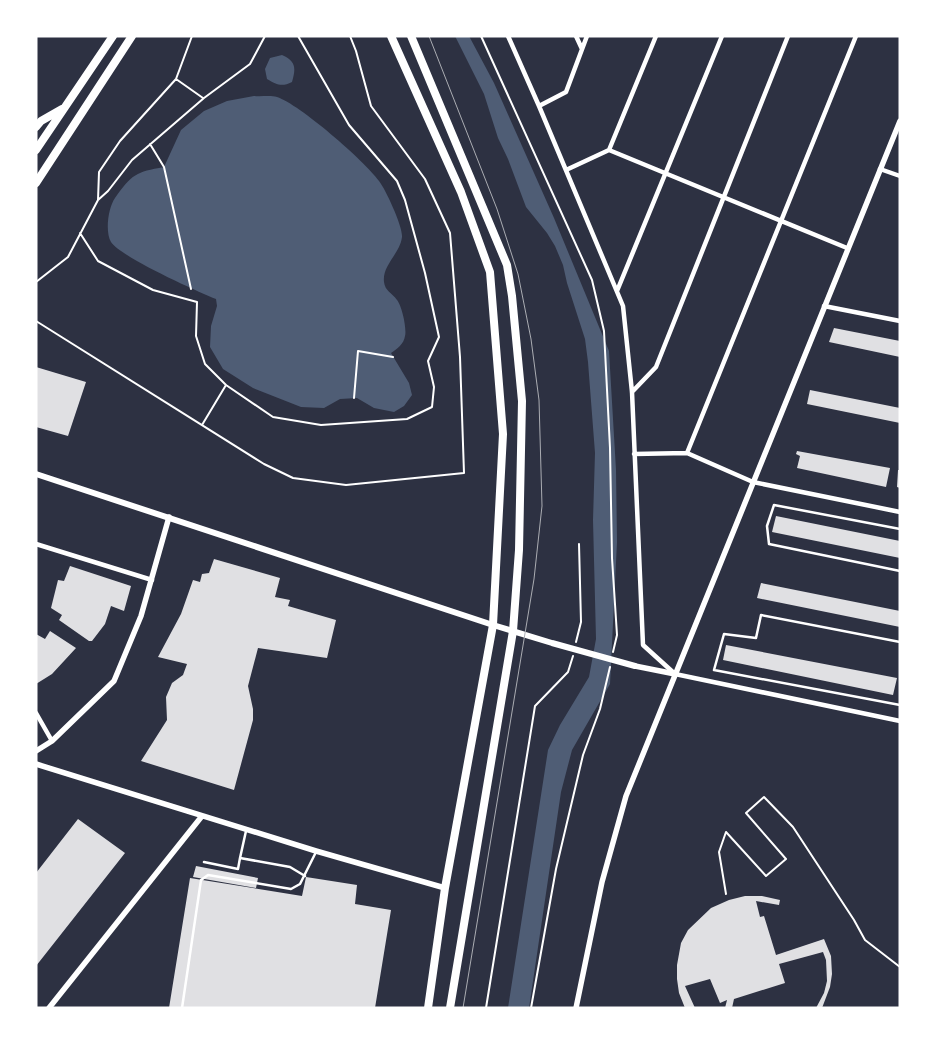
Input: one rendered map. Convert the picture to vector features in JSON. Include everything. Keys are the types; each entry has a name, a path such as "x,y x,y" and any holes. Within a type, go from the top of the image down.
{"main road":[{"path":"36,150 113,36"},
{"path":"36,183 132,36"},
{"path":"391,36 461,192 490,272 503,434 492,625 445,888 428,1008"},
{"path":"411,36 507,265 512,296 522,401 518,550 513,631 450,1008"},
{"path":"36,128 41,121 64,108"},
{"path":"36,474 492,625 635,666"}],"street":[{"path":"508,36 623,306 632,392 643,645 676,674"},
{"path":"576,36 582,49"},
{"path":"539,106 566,92 587,36"},
{"path":"566,170 609,150 656,36"},
{"path":"618,291 722,36"},
{"path":"632,392 656,367 788,36"},
{"path":"687,453 856,36"},
{"path":"576,1008 602,882 626,796 900,121"},
{"path":"609,150 847,248"},
{"path":"880,169 900,176"},
{"path":"824,306 899,321 900,315"},
{"path":"634,454 687,453 753,482 900,512"},
{"path":"36,750 52,741 114,681 141,616 169,517"},
{"path":"36,544 152,580"},
{"path":"635,666 900,721"},
{"path":"36,713 52,741"},
{"path":"36,764 246,830 445,888"},
{"path":"49,1008 202,816"}],"lane":[{"path":"900,529 774,505 767,526 769,544 900,571"},
{"path":"900,642 761,615 756,638 724,634 714,670 900,705"},
{"path":"204,862 238,869 246,830"},
{"path":"182,1008 201,880 208,875 291,889 300,884 316,851"},
{"path":"240,858 290,867 305,876"}],"path":[{"path":"98,200 99,172 120,141 176,79 192,36"},
{"path":"36,282 68,257 98,200 108,192 132,160 204,98 250,64 265,36"},
{"path":"80,233 98,261 153,290 197,302 196,336 205,364 226,385 273,417 322,426 407,419 432,407 434,388 428,361 439,337 425,273 405,200 397,181 349,125 298,36"},
{"path":"36,321 264,464 293,478 346,485 464,473 460,357 450,233 425,179 371,106 350,36"},
{"path":"481,36 592,280 604,331 610,448 612,558 617,635 613,654"},
{"path":"176,79 204,98"},
{"path":"150,144 164,167 190,289"},
{"path":"354,398 358,351 393,357"},
{"path":"202,425 226,385"},
{"path":"575,647 581,622 579,544"},
{"path":"486,1008 535,706 568,672 573,656"},
{"path":"531,1008 556,869 584,755 600,709 611,663"},
{"path":"726,894 719,852 726,832 766,876 786,859 746,813 764,797 793,827 865,940 900,968"}],"water":[{"path":"455,36 469,36 494,83 554,218 609,351 616,470 617,542 610,684 572,750 561,792 529,1008 508,1008 548,750 560,725 589,677 596,639 593,520 595,453 585,339 563,265 547,233 526,207 498,138 484,94"},
{"path":"282,55 287,57 294,65 294,73 292,82 282,85 267,79 265,69 270,58"},
{"path":"254,96 277,97 315,121 372,172 394,209 402,237 401,243 386,270 384,282 386,288 401,307 405,323 402,344 391,353 409,383 412,395 404,406 394,412 374,408 357,398 340,399 324,408 301,407 253,388 223,369 210,347 211,326 217,306 216,299 143,265 118,248 109,238 108,220 113,202 135,175 164,167 181,130 204,111 227,101"}],"building":[{"path":"834,328 900,341 900,357 829,342"},
{"path":"36,367 86,382 68,436 36,427"},
{"path":"810,390 900,408 900,423 807,404"},
{"path":"797,451 890,468 886,487 797,468 800,456 796,454"},
{"path":"898,470 900,470 900,488 897,487"},
{"path":"776,516 900,541 900,558 772,532"},
{"path":"214,559 280,578 275,597 290,600 288,606 336,620 327,658 258,648 248,686 253,709 253,720 234,790 141,761 167,720 166,697 172,683 183,675 187,664 158,657 181,614 193,580 200,582 202,574 209,573"},
{"path":"70,566 131,586 124,611 111,606 105,624 92,641 89,641 59,620 62,615 51,608 58,580 64,581"},
{"path":"761,583 900,611 900,627 757,598"},
{"path":"50,631 76,648 52,674 36,684 36,634 45,639"},
{"path":"726,645 897,678 893,695 723,660"},
{"path":"78,819 125,853 36,966 36,873"},
{"path":"196,866 258,878 256,888 193,877"},
{"path":"306,877 357,885 355,904 391,910 375,1008 169,1008 190,878 302,896"},
{"path":"745,896 762,896 780,900 779,905 756,901 760,917 764,916 776,955 824,939 831,956 832,974 830,987 822,1008 816,1008 824,993 827,981 826,960 823,952 779,964 785,983 734,999 732,1008 725,1008 727,1000 720,1003 710,979 685,986 695,1008 685,1008 679,993 677,979 677,965 681,943 688,930 711,908 729,900"}],"tram line":[{"path":"429,36 497,209 518,274 531,339 539,400 542,506 534,579 463,1008"}]}
